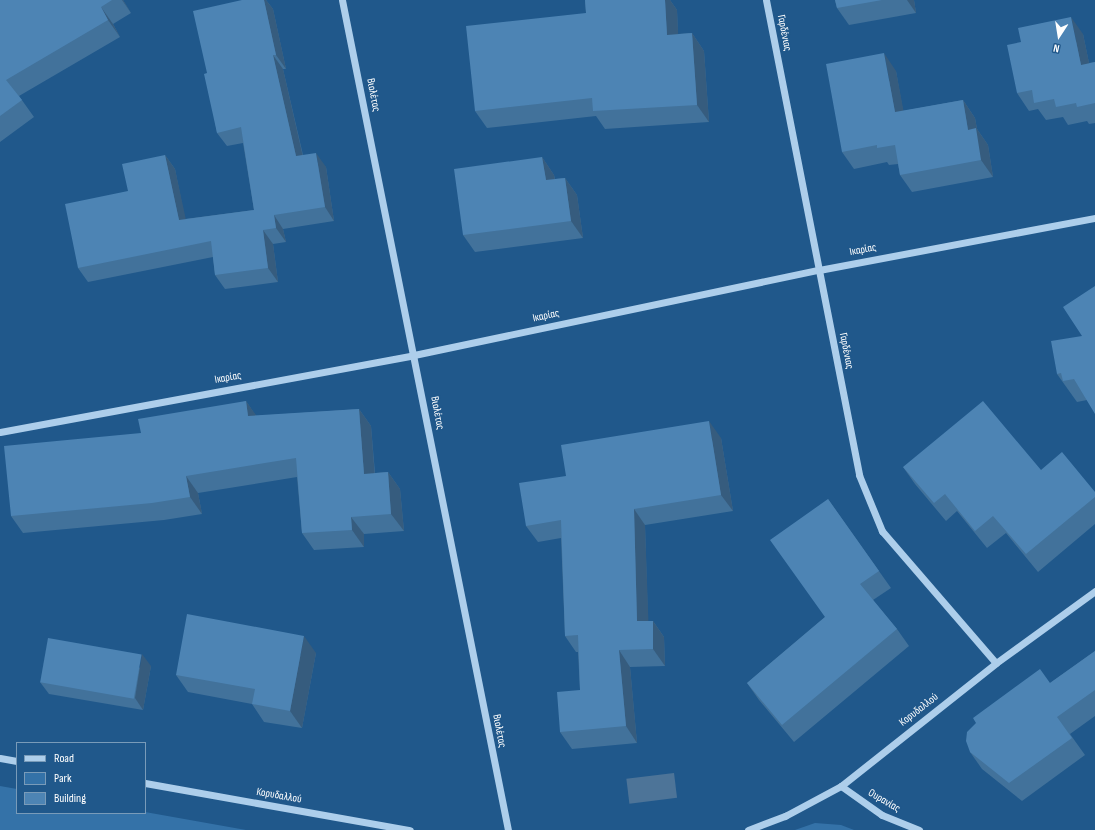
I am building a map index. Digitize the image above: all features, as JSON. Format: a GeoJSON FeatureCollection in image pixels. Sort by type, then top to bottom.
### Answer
{"type":"FeatureCollection","features":[{"type":"Feature","properties":{"kind":"street","name":"Βιολέτας"},"geometry":{"type":"LineString","coordinates":[[342,0],[508,830]]}},
{"type":"Feature","properties":{"kind":"street","name":"Γαρδένιας"},"geometry":{"type":"LineString","coordinates":[[766,0],[859,475],[882,531],[996,663]]}},
{"type":"Feature","properties":{"kind":"street","name":"Ικαρίας"},"geometry":{"type":"LineString","coordinates":[[0,432],[414,355],[819,270],[1095,218]]}},
{"type":"Feature","properties":{"kind":"street","name":"Κορυδαλλού"},"geometry":{"type":"LineString","coordinates":[[748,830],[785,816],[841,786],[996,663],[1095,591]]}},
{"type":"Feature","properties":{"kind":"street"},"geometry":{"type":"LineString","coordinates":[[0,758],[16,761]]}},
{"type":"Feature","properties":{"kind":"street","name":"Κορυδαλλού"},"geometry":{"type":"LineString","coordinates":[[146,783],[410,830]]}},
{"type":"Feature","properties":{"kind":"street","name":"Ουρανίας"},"geometry":{"type":"LineString","coordinates":[[841,786],[882,815],[920,830]]}},
{"type":"Feature","properties":{"kind":"green space"},"geometry":{"type":"Polygon","coordinates":[[[0,786],[16,789],[16,814],[146,814],[146,812],[246,830],[0,830],[0,786]]]}},
{"type":"Feature","properties":{"kind":"green space"},"geometry":{"type":"Polygon","coordinates":[[[815,823],[841,825],[854,830],[795,830],[815,823]]]}},
{"type":"Feature","properties":{"kind":"shaded area"},"geometry":{"type":"Polygon","coordinates":[[[674,773],[677,798],[629,804],[626,779],[674,773]]]}},
{"type":"Feature","properties":{"kind":"building"},"geometry":{"type":"Polygon","coordinates":[[[0,0],[112,0],[101,7],[108,20],[6,80],[22,100],[0,116],[0,0]]]}},
{"type":"Feature","properties":{"kind":"building"},"geometry":{"type":"Polygon","coordinates":[[[242,0],[264,0],[276,55],[273,55],[296,156],[316,153],[325,207],[274,215],[276,228],[263,230],[268,268],[215,275],[211,241],[78,268],[65,204],[128,191],[122,164],[165,155],[179,220],[254,210],[241,127],[217,133],[204,74],[207,73],[193,11],[242,0]]]}},
{"type":"Feature","properties":{"kind":"building"},"geometry":{"type":"Polygon","coordinates":[[[585,0],[665,0],[667,35],[692,33],[697,105],[593,111],[592,98],[475,111],[466,26],[586,13],[585,0]]]}},
{"type":"Feature","properties":{"kind":"building"},"geometry":{"type":"Polygon","coordinates":[[[835,0],[882,0],[837,8],[835,0]]]}},
{"type":"Feature","properties":{"kind":"building"},"geometry":{"type":"Polygon","coordinates":[[[1071,17],[1081,65],[1095,62],[1095,103],[1077,107],[1076,103],[1056,107],[1054,99],[1034,103],[1032,90],[1017,93],[1007,45],[1021,42],[1018,28],[1071,17]]]}},
{"type":"Feature","properties":{"kind":"building"},"geometry":{"type":"Polygon","coordinates":[[[884,53],[895,112],[963,100],[968,130],[976,128],[981,160],[900,175],[895,145],[877,148],[877,145],[842,152],[826,64],[884,53]]]}},
{"type":"Feature","properties":{"kind":"building"},"geometry":{"type":"Polygon","coordinates":[[[542,157],[546,180],[565,178],[571,221],[463,235],[454,169],[542,157]]]}},
{"type":"Feature","properties":{"kind":"building"},"geometry":{"type":"Polygon","coordinates":[[[1095,286],[1095,414],[1074,379],[1063,381],[1061,373],[1057,374],[1051,341],[1082,336],[1063,307],[1095,286]]]}},
{"type":"Feature","properties":{"kind":"building"},"geometry":{"type":"Polygon","coordinates":[[[246,401],[248,416],[359,409],[364,474],[388,472],[391,514],[351,517],[352,530],[302,533],[296,458],[186,476],[190,497],[152,503],[11,516],[4,446],[141,433],[138,419],[246,401]]]}},
{"type":"Feature","properties":{"kind":"building"},"geometry":{"type":"Polygon","coordinates":[[[983,401],[1041,470],[1062,452],[1095,492],[1095,497],[1026,554],[993,516],[975,531],[945,494],[934,503],[903,467],[983,401]]]}},
{"type":"Feature","properties":{"kind":"building"},"geometry":{"type":"Polygon","coordinates":[[[709,421],[721,495],[634,509],[637,621],[653,621],[653,649],[619,650],[626,726],[560,732],[557,692],[580,690],[578,635],[565,636],[561,520],[526,526],[519,483],[566,476],[561,445],[709,421]]]}},
{"type":"Feature","properties":{"kind":"building"},"geometry":{"type":"Polygon","coordinates":[[[828,499],[879,571],[860,584],[897,629],[782,725],[747,683],[825,617],[770,540],[828,499]]]}},
{"type":"Feature","properties":{"kind":"building"},"geometry":{"type":"Polygon","coordinates":[[[187,614],[304,636],[290,711],[252,704],[255,689],[176,675],[187,614]]]}},
{"type":"Feature","properties":{"kind":"building"},"geometry":{"type":"Polygon","coordinates":[[[48,638],[142,654],[134,699],[40,682],[48,638]]]}},
{"type":"Feature","properties":{"kind":"building"},"geometry":{"type":"Polygon","coordinates":[[[1095,651],[1095,690],[1057,717],[1072,738],[1009,783],[970,752],[966,741],[967,732],[976,723],[973,718],[1040,669],[1050,683],[1095,651]]]}}]}
